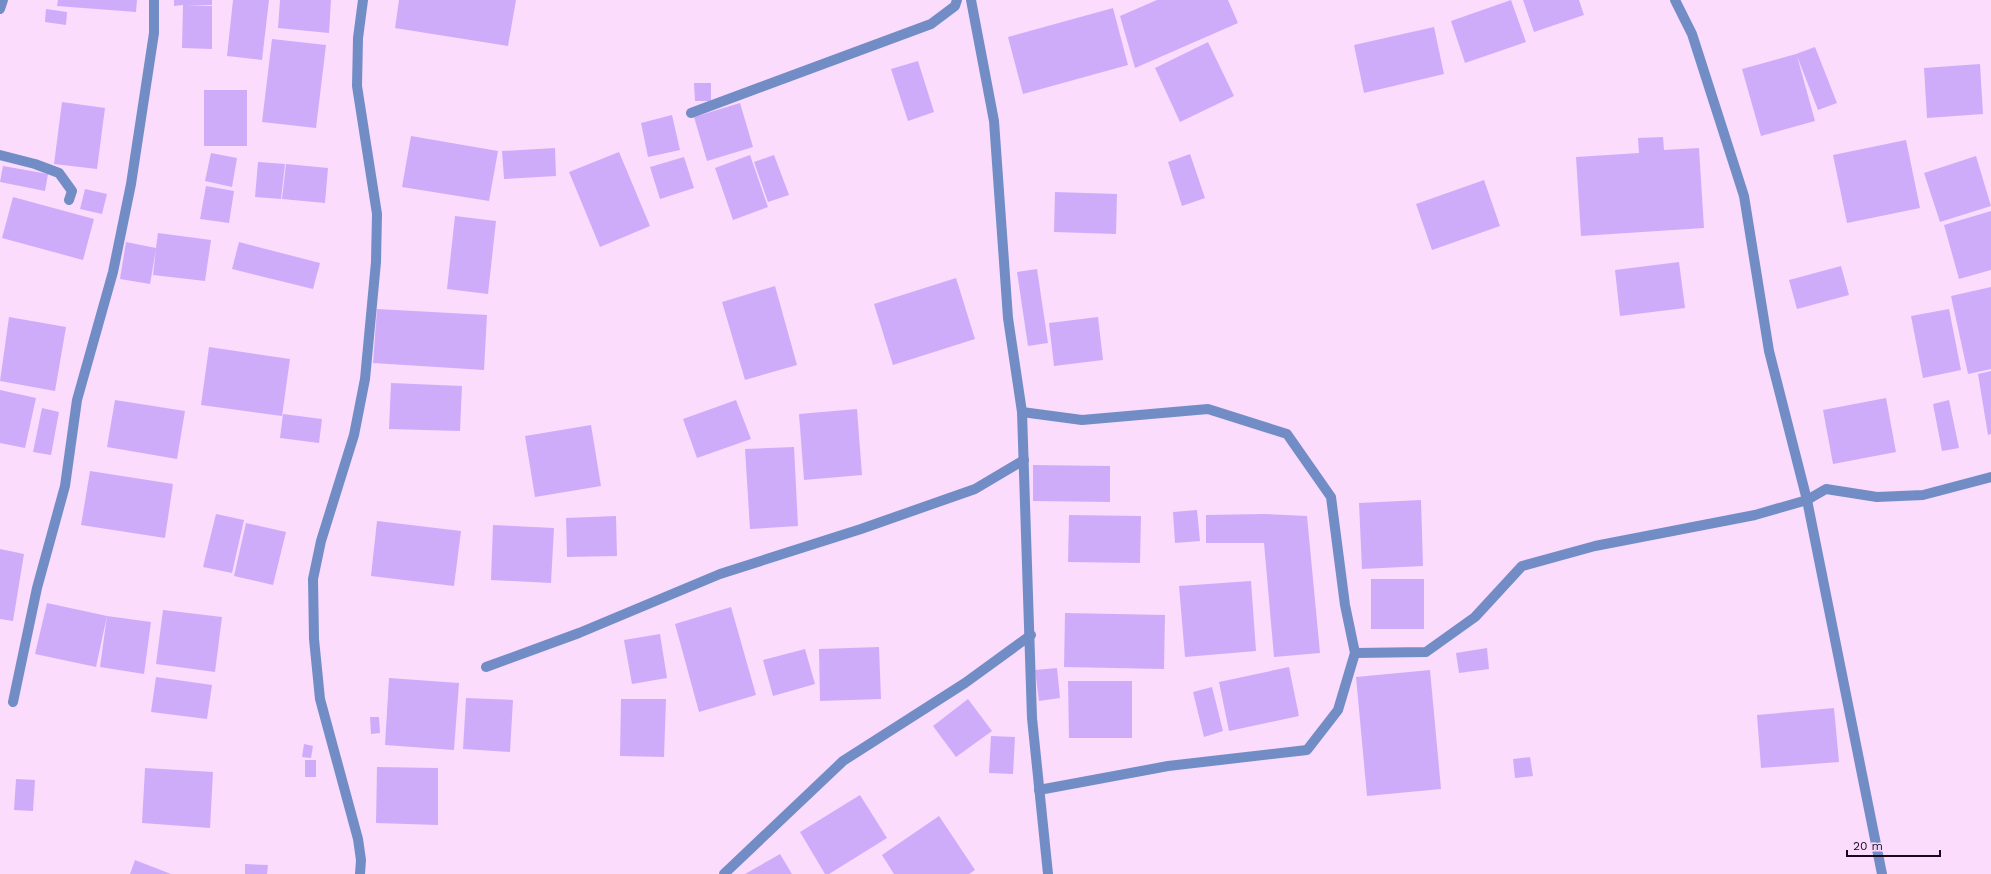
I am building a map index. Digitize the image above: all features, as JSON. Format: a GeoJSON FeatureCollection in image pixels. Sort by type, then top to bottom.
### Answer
{"type":"FeatureCollection","features":[{"type":"Feature","properties":{"kind":"street"},"geometry":{"type":"LineString","coordinates":[[0,9],[3,0]]}},
{"type":"Feature","properties":{"kind":"street"},"geometry":{"type":"LineString","coordinates":[[13,702],[37,588],[66,486],[77,400],[113,272],[131,184],[153,41],[154,0]]}},
{"type":"Feature","properties":{"kind":"street"},"geometry":{"type":"LineString","coordinates":[[360,874],[361,860],[358,839],[320,699],[314,639],[313,578],[321,541],[354,435],[365,380],[376,262],[377,214],[357,86],[358,38],[362,0]]}},
{"type":"Feature","properties":{"kind":"street"},"geometry":{"type":"LineString","coordinates":[[691,113],[931,24],[955,6],[957,0]]}},
{"type":"Feature","properties":{"kind":"street"},"geometry":{"type":"LineString","coordinates":[[971,0],[994,121],[1008,318],[1022,412],[1031,635],[1032,718],[1048,874]]}},
{"type":"Feature","properties":{"kind":"street"},"geometry":{"type":"LineString","coordinates":[[1675,0],[1692,34],[1744,196],[1769,351],[1807,500],[1882,874]]}},
{"type":"Feature","properties":{"kind":"street"},"geometry":{"type":"LineString","coordinates":[[0,155],[59,173],[72,191],[69,200]]}},
{"type":"Feature","properties":{"kind":"street"},"geometry":{"type":"LineString","coordinates":[[1022,412],[1082,420],[1208,409],[1287,434],[1331,498],[1345,605],[1355,653],[1338,710],[1307,750],[1168,766],[1039,790]]}},
{"type":"Feature","properties":{"kind":"street"},"geometry":{"type":"LineString","coordinates":[[486,667],[579,633],[720,574],[861,529],[975,489],[1024,460]]}},
{"type":"Feature","properties":{"kind":"street"},"geometry":{"type":"LineString","coordinates":[[1355,653],[1426,652],[1475,617],[1522,566],[1595,546],[1755,515],[1807,500],[1826,489],[1877,497],[1923,495],[1991,477]]}},
{"type":"Feature","properties":{"kind":"street"},"geometry":{"type":"LineString","coordinates":[[724,874],[843,761],[965,683],[1031,635]]}},
{"type":"Feature","properties":{"kind":"building"},"geometry":{"type":"Polygon","coordinates":[[[58,0],[137,0],[136,12],[57,6],[58,0]]]}},
{"type":"Feature","properties":{"kind":"building"},"geometry":{"type":"Polygon","coordinates":[[[174,0],[212,0],[212,5],[187,5],[212,6],[212,49],[182,48],[183,5],[174,6],[174,0]]]}},
{"type":"Feature","properties":{"kind":"building"},"geometry":{"type":"Polygon","coordinates":[[[233,0],[269,0],[262,60],[227,56],[233,0]]]}},
{"type":"Feature","properties":{"kind":"building"},"geometry":{"type":"Polygon","coordinates":[[[280,0],[331,0],[329,33],[278,28],[280,0]]]}},
{"type":"Feature","properties":{"kind":"building"},"geometry":{"type":"Polygon","coordinates":[[[399,0],[516,0],[508,46],[395,28],[399,0]]]}},
{"type":"Feature","properties":{"kind":"building"},"geometry":{"type":"Polygon","coordinates":[[[1157,0],[1228,0],[1238,23],[1135,68],[1120,16],[1157,0]]]}},
{"type":"Feature","properties":{"kind":"building"},"geometry":{"type":"Polygon","coordinates":[[[1511,0],[1526,42],[1465,63],[1451,21],[1511,0]]]}},
{"type":"Feature","properties":{"kind":"building"},"geometry":{"type":"Polygon","coordinates":[[[1523,0],[1579,0],[1584,15],[1534,32],[1523,0]]]}},
{"type":"Feature","properties":{"kind":"building"},"geometry":{"type":"Polygon","coordinates":[[[1113,8],[1128,65],[1023,94],[1008,37],[1113,8]]]}},
{"type":"Feature","properties":{"kind":"building"},"geometry":{"type":"Polygon","coordinates":[[[46,9],[67,12],[66,25],[45,22],[46,9]]]}},
{"type":"Feature","properties":{"kind":"building"},"geometry":{"type":"Polygon","coordinates":[[[1434,27],[1444,74],[1364,93],[1354,45],[1434,27]]]}},
{"type":"Feature","properties":{"kind":"building"},"geometry":{"type":"Polygon","coordinates":[[[272,39],[326,45],[316,128],[262,122],[272,39]]]}},
{"type":"Feature","properties":{"kind":"building"},"geometry":{"type":"Polygon","coordinates":[[[1208,42],[1234,96],[1180,122],[1155,68],[1208,42]]]}},
{"type":"Feature","properties":{"kind":"building"},"geometry":{"type":"Polygon","coordinates":[[[1815,47],[1837,103],[1818,110],[1797,56],[1815,121],[1761,136],[1742,69],[1796,54],[1815,47]]]}},
{"type":"Feature","properties":{"kind":"building"},"geometry":{"type":"Polygon","coordinates":[[[918,61],[934,112],[908,121],[891,69],[918,61]]]}},
{"type":"Feature","properties":{"kind":"building"},"geometry":{"type":"Polygon","coordinates":[[[1980,64],[1983,114],[1927,118],[1924,68],[1980,64]]]}},
{"type":"Feature","properties":{"kind":"building"},"geometry":{"type":"Polygon","coordinates":[[[694,83],[711,83],[711,101],[695,101],[694,83]]]}},
{"type":"Feature","properties":{"kind":"building"},"geometry":{"type":"Polygon","coordinates":[[[204,90],[247,90],[247,146],[204,146],[204,90]]]}},
{"type":"Feature","properties":{"kind":"building"},"geometry":{"type":"Polygon","coordinates":[[[62,102],[105,108],[97,169],[54,164],[62,102]]]}},
{"type":"Feature","properties":{"kind":"building"},"geometry":{"type":"Polygon","coordinates":[[[740,103],[753,147],[707,161],[694,117],[740,103]]]}},
{"type":"Feature","properties":{"kind":"building"},"geometry":{"type":"Polygon","coordinates":[[[672,115],[680,150],[648,157],[641,123],[672,115]]]}},
{"type":"Feature","properties":{"kind":"building"},"geometry":{"type":"Polygon","coordinates":[[[411,136],[498,151],[489,201],[402,187],[411,136]]]}},
{"type":"Feature","properties":{"kind":"building"},"geometry":{"type":"Polygon","coordinates":[[[1663,137],[1664,150],[1699,148],[1704,228],[1581,236],[1576,157],[1639,153],[1638,138],[1663,137]]]}},
{"type":"Feature","properties":{"kind":"building"},"geometry":{"type":"Polygon","coordinates":[[[1906,140],[1920,208],[1847,223],[1833,155],[1906,140]]]}},
{"type":"Feature","properties":{"kind":"building"},"geometry":{"type":"Polygon","coordinates":[[[555,148],[556,176],[504,179],[502,151],[555,148]]]}},
{"type":"Feature","properties":{"kind":"building"},"geometry":{"type":"Polygon","coordinates":[[[619,152],[650,226],[600,247],[569,172],[619,152]]]}},
{"type":"Feature","properties":{"kind":"building"},"geometry":{"type":"Polygon","coordinates":[[[211,153],[237,158],[232,187],[205,181],[211,153]]]}},
{"type":"Feature","properties":{"kind":"building"},"geometry":{"type":"Polygon","coordinates":[[[1190,154],[1205,198],[1182,206],[1168,162],[1190,154]]]}},
{"type":"Feature","properties":{"kind":"building"},"geometry":{"type":"Polygon","coordinates":[[[750,155],[768,207],[733,220],[715,168],[750,155]]]}},
{"type":"Feature","properties":{"kind":"building"},"geometry":{"type":"Polygon","coordinates":[[[774,155],[789,195],[768,202],[754,162],[774,155]]]}},
{"type":"Feature","properties":{"kind":"building"},"geometry":{"type":"Polygon","coordinates":[[[1976,156],[1991,206],[1940,222],[1924,173],[1976,156]]]}},
{"type":"Feature","properties":{"kind":"building"},"geometry":{"type":"Polygon","coordinates":[[[684,157],[694,188],[660,199],[650,167],[684,157]]]}},
{"type":"Feature","properties":{"kind":"building"},"geometry":{"type":"Polygon","coordinates":[[[258,162],[285,164],[281,199],[255,197],[258,162]]]}},
{"type":"Feature","properties":{"kind":"building"},"geometry":{"type":"Polygon","coordinates":[[[286,164],[328,168],[325,203],[282,199],[286,164]]]}},
{"type":"Feature","properties":{"kind":"building"},"geometry":{"type":"Polygon","coordinates":[[[3,166],[48,174],[45,191],[0,182],[3,166]]]}},
{"type":"Feature","properties":{"kind":"building"},"geometry":{"type":"Polygon","coordinates":[[[1484,180],[1500,226],[1432,250],[1416,204],[1484,180]]]}},
{"type":"Feature","properties":{"kind":"building"},"geometry":{"type":"Polygon","coordinates":[[[206,186],[234,191],[229,223],[200,219],[206,186]]]}},
{"type":"Feature","properties":{"kind":"building"},"geometry":{"type":"Polygon","coordinates":[[[85,189],[107,194],[102,214],[80,209],[85,189]]]}},
{"type":"Feature","properties":{"kind":"building"},"geometry":{"type":"Polygon","coordinates":[[[1055,192],[1117,194],[1116,234],[1054,232],[1055,192]]]}},
{"type":"Feature","properties":{"kind":"building"},"geometry":{"type":"Polygon","coordinates":[[[13,197],[94,219],[83,260],[2,238],[13,197]]]}},
{"type":"Feature","properties":{"kind":"building"},"geometry":{"type":"Polygon","coordinates":[[[1991,211],[1991,270],[1959,279],[1944,225],[1991,211]]]}},
{"type":"Feature","properties":{"kind":"building"},"geometry":{"type":"Polygon","coordinates":[[[455,216],[496,221],[488,294],[447,289],[455,216]]]}},
{"type":"Feature","properties":{"kind":"building"},"geometry":{"type":"Polygon","coordinates":[[[158,233],[211,240],[205,281],[153,275],[156,249],[150,284],[120,279],[126,242],[156,248],[158,233]]]}},
{"type":"Feature","properties":{"kind":"building"},"geometry":{"type":"Polygon","coordinates":[[[239,242],[320,263],[313,289],[232,269],[239,242]]]}},
{"type":"Feature","properties":{"kind":"building"},"geometry":{"type":"Polygon","coordinates":[[[1679,262],[1685,308],[1620,316],[1615,270],[1679,262]]]}},
{"type":"Feature","properties":{"kind":"building"},"geometry":{"type":"Polygon","coordinates":[[[1841,266],[1849,295],[1797,309],[1789,280],[1841,266]]]}},
{"type":"Feature","properties":{"kind":"building"},"geometry":{"type":"Polygon","coordinates":[[[1037,269],[1048,343],[1028,346],[1017,272],[1037,269]]]}},
{"type":"Feature","properties":{"kind":"building"},"geometry":{"type":"Polygon","coordinates":[[[956,278],[975,339],[893,365],[874,304],[956,278]]]}},
{"type":"Feature","properties":{"kind":"building"},"geometry":{"type":"Polygon","coordinates":[[[775,286],[797,365],[745,380],[722,302],[775,286]]]}},
{"type":"Feature","properties":{"kind":"building"},"geometry":{"type":"Polygon","coordinates":[[[1991,287],[1991,369],[1968,374],[1951,296],[1991,287]]]}},
{"type":"Feature","properties":{"kind":"building"},"geometry":{"type":"Polygon","coordinates":[[[377,309],[487,315],[484,370],[373,363],[377,309]]]}},
{"type":"Feature","properties":{"kind":"building"},"geometry":{"type":"Polygon","coordinates":[[[1949,309],[1961,370],[1923,378],[1911,316],[1949,309]]]}},
{"type":"Feature","properties":{"kind":"building"},"geometry":{"type":"Polygon","coordinates":[[[9,317],[66,327],[55,391],[0,381],[9,317]]]}},
{"type":"Feature","properties":{"kind":"building"},"geometry":{"type":"Polygon","coordinates":[[[1098,317],[1103,360],[1054,366],[1049,323],[1098,317]]]}},
{"type":"Feature","properties":{"kind":"building"},"geometry":{"type":"Polygon","coordinates":[[[209,347],[290,359],[282,416],[201,405],[209,347]]]}},
{"type":"Feature","properties":{"kind":"building"},"geometry":{"type":"Polygon","coordinates":[[[1991,371],[1991,434],[1988,435],[1978,374],[1991,371]]]}},
{"type":"Feature","properties":{"kind":"building"},"geometry":{"type":"Polygon","coordinates":[[[391,383],[462,386],[460,431],[389,429],[391,383]]]}},
{"type":"Feature","properties":{"kind":"building"},"geometry":{"type":"Polygon","coordinates":[[[0,390],[36,398],[25,448],[0,443],[0,390]]]}},
{"type":"Feature","properties":{"kind":"building"},"geometry":{"type":"Polygon","coordinates":[[[1886,398],[1896,452],[1833,464],[1823,410],[1886,398]]]}},
{"type":"Feature","properties":{"kind":"building"},"geometry":{"type":"Polygon","coordinates":[[[115,400],[185,411],[177,459],[107,447],[115,400]]]}},
{"type":"Feature","properties":{"kind":"building"},"geometry":{"type":"Polygon","coordinates":[[[736,400],[751,439],[697,458],[683,419],[736,400]]]}},
{"type":"Feature","properties":{"kind":"building"},"geometry":{"type":"Polygon","coordinates":[[[1949,400],[1959,448],[1942,451],[1933,404],[1949,400]]]}},
{"type":"Feature","properties":{"kind":"building"},"geometry":{"type":"Polygon","coordinates":[[[42,408],[59,412],[51,455],[33,452],[42,408]]]}},
{"type":"Feature","properties":{"kind":"building"},"geometry":{"type":"Polygon","coordinates":[[[857,409],[862,475],[804,480],[799,414],[857,409]]]}},
{"type":"Feature","properties":{"kind":"building"},"geometry":{"type":"Polygon","coordinates":[[[283,414],[322,419],[319,443],[280,438],[283,414]]]}},
{"type":"Feature","properties":{"kind":"building"},"geometry":{"type":"Polygon","coordinates":[[[591,425],[601,486],[535,497],[525,436],[591,425]]]}},
{"type":"Feature","properties":{"kind":"building"},"geometry":{"type":"Polygon","coordinates":[[[794,447],[798,526],[750,529],[745,449],[794,447]]]}},
{"type":"Feature","properties":{"kind":"building"},"geometry":{"type":"Polygon","coordinates":[[[1033,465],[1110,466],[1110,502],[1033,501],[1033,465]]]}},
{"type":"Feature","properties":{"kind":"building"},"geometry":{"type":"Polygon","coordinates":[[[90,471],[173,484],[165,538],[81,525],[90,471]]]}},
{"type":"Feature","properties":{"kind":"building"},"geometry":{"type":"Polygon","coordinates":[[[1421,500],[1423,566],[1362,569],[1359,503],[1421,500]]]}},
{"type":"Feature","properties":{"kind":"building"},"geometry":{"type":"Polygon","coordinates":[[[1197,510],[1200,541],[1175,543],[1173,512],[1197,510]]]}},
{"type":"Feature","properties":{"kind":"building"},"geometry":{"type":"Polygon","coordinates":[[[216,514],[244,520],[232,573],[203,567],[216,514]]]}},
{"type":"Feature","properties":{"kind":"building"},"geometry":{"type":"Polygon","coordinates":[[[1264,514],[1307,516],[1320,653],[1274,657],[1264,543],[1206,543],[1206,515],[1264,514]]]}},
{"type":"Feature","properties":{"kind":"building"},"geometry":{"type":"Polygon","coordinates":[[[1069,515],[1141,516],[1140,563],[1068,562],[1069,515]]]}},
{"type":"Feature","properties":{"kind":"building"},"geometry":{"type":"Polygon","coordinates":[[[616,516],[617,556],[567,557],[566,518],[616,516]]]}},
{"type":"Feature","properties":{"kind":"building"},"geometry":{"type":"Polygon","coordinates":[[[377,521],[461,531],[454,586],[371,576],[377,521]]]}},
{"type":"Feature","properties":{"kind":"building"},"geometry":{"type":"Polygon","coordinates":[[[246,523],[286,532],[273,585],[234,576],[246,523]]]}},
{"type":"Feature","properties":{"kind":"building"},"geometry":{"type":"Polygon","coordinates":[[[493,525],[554,528],[551,583],[491,580],[493,525]]]}},
{"type":"Feature","properties":{"kind":"building"},"geometry":{"type":"Polygon","coordinates":[[[0,549],[24,554],[13,621],[0,619],[0,549]]]}},
{"type":"Feature","properties":{"kind":"building"},"geometry":{"type":"Polygon","coordinates":[[[1371,579],[1424,579],[1424,629],[1371,629],[1371,579]]]}},
{"type":"Feature","properties":{"kind":"building"},"geometry":{"type":"Polygon","coordinates":[[[1251,581],[1256,651],[1185,657],[1179,586],[1251,581]]]}},
{"type":"Feature","properties":{"kind":"building"},"geometry":{"type":"Polygon","coordinates":[[[47,603],[107,616],[96,667],[35,654],[47,603]]]}},
{"type":"Feature","properties":{"kind":"building"},"geometry":{"type":"Polygon","coordinates":[[[731,607],[756,695],[699,712],[675,624],[731,607]]]}},
{"type":"Feature","properties":{"kind":"building"},"geometry":{"type":"Polygon","coordinates":[[[163,610],[222,617],[215,672],[156,664],[163,610]]]}},
{"type":"Feature","properties":{"kind":"building"},"geometry":{"type":"Polygon","coordinates":[[[1065,613],[1165,615],[1164,669],[1064,667],[1065,613]]]}},
{"type":"Feature","properties":{"kind":"building"},"geometry":{"type":"Polygon","coordinates":[[[107,616],[151,622],[144,674],[100,667],[107,616]]]}},
{"type":"Feature","properties":{"kind":"building"},"geometry":{"type":"Polygon","coordinates":[[[660,634],[667,678],[632,684],[624,640],[660,634]]]}},
{"type":"Feature","properties":{"kind":"building"},"geometry":{"type":"Polygon","coordinates":[[[879,647],[881,699],[820,701],[819,649],[879,647]]]}},
{"type":"Feature","properties":{"kind":"building"},"geometry":{"type":"Polygon","coordinates":[[[1487,648],[1489,669],[1459,673],[1456,653],[1487,648]]]}},
{"type":"Feature","properties":{"kind":"building"},"geometry":{"type":"Polygon","coordinates":[[[805,649],[815,684],[773,696],[763,660],[805,649]]]}},
{"type":"Feature","properties":{"kind":"building"},"geometry":{"type":"Polygon","coordinates":[[[1289,667],[1299,716],[1229,731],[1219,682],[1289,667]]]}},
{"type":"Feature","properties":{"kind":"building"},"geometry":{"type":"Polygon","coordinates":[[[1057,668],[1060,698],[1039,701],[1035,670],[1057,668]]]}},
{"type":"Feature","properties":{"kind":"building"},"geometry":{"type":"Polygon","coordinates":[[[1430,670],[1441,789],[1367,796],[1356,677],[1430,670]]]}},
{"type":"Feature","properties":{"kind":"building"},"geometry":{"type":"Polygon","coordinates":[[[156,677],[212,685],[207,719],[151,712],[156,677]]]}},
{"type":"Feature","properties":{"kind":"building"},"geometry":{"type":"Polygon","coordinates":[[[389,678],[459,683],[454,750],[385,745],[389,678]]]}},
{"type":"Feature","properties":{"kind":"building"},"geometry":{"type":"Polygon","coordinates":[[[1068,681],[1132,681],[1132,738],[1069,738],[1068,681]]]}},
{"type":"Feature","properties":{"kind":"building"},"geometry":{"type":"Polygon","coordinates":[[[1212,687],[1223,731],[1204,737],[1193,692],[1212,687]]]}},
{"type":"Feature","properties":{"kind":"building"},"geometry":{"type":"Polygon","coordinates":[[[466,698],[513,700],[510,752],[463,749],[466,698]]]}},
{"type":"Feature","properties":{"kind":"building"},"geometry":{"type":"Polygon","coordinates":[[[621,699],[666,699],[664,757],[620,756],[621,699]]]}},
{"type":"Feature","properties":{"kind":"building"},"geometry":{"type":"Polygon","coordinates":[[[968,699],[992,731],[956,757],[933,726],[968,699]]]}},
{"type":"Feature","properties":{"kind":"building"},"geometry":{"type":"Polygon","coordinates":[[[1834,708],[1839,762],[1761,768],[1757,715],[1834,708]]]}},
{"type":"Feature","properties":{"kind":"building"},"geometry":{"type":"Polygon","coordinates":[[[370,717],[379,717],[380,733],[371,734],[370,717]]]}},
{"type":"Feature","properties":{"kind":"building"},"geometry":{"type":"Polygon","coordinates":[[[991,736],[1015,737],[1013,774],[989,773],[991,736]]]}},
{"type":"Feature","properties":{"kind":"building"},"geometry":{"type":"Polygon","coordinates":[[[304,744],[313,746],[311,758],[302,757],[304,744]]]}},
{"type":"Feature","properties":{"kind":"building"},"geometry":{"type":"Polygon","coordinates":[[[1530,757],[1533,776],[1515,778],[1513,759],[1530,757]]]}},
{"type":"Feature","properties":{"kind":"building"},"geometry":{"type":"Polygon","coordinates":[[[305,760],[316,760],[316,777],[305,777],[305,760]]]}},
{"type":"Feature","properties":{"kind":"building"},"geometry":{"type":"Polygon","coordinates":[[[377,767],[438,768],[438,825],[376,823],[377,767]]]}},
{"type":"Feature","properties":{"kind":"building"},"geometry":{"type":"Polygon","coordinates":[[[145,768],[213,772],[210,828],[142,823],[145,768]]]}},
{"type":"Feature","properties":{"kind":"building"},"geometry":{"type":"Polygon","coordinates":[[[16,779],[35,780],[33,811],[14,810],[16,779]]]}},
{"type":"Feature","properties":{"kind":"building"},"geometry":{"type":"Polygon","coordinates":[[[860,795],[887,838],[829,874],[825,874],[800,832],[860,795]]]}},
{"type":"Feature","properties":{"kind":"building"},"geometry":{"type":"Polygon","coordinates":[[[939,816],[975,870],[969,874],[894,874],[882,855],[939,816]]]}},
{"type":"Feature","properties":{"kind":"building"},"geometry":{"type":"Polygon","coordinates":[[[780,854],[792,874],[745,874],[780,854]]]}},
{"type":"Feature","properties":{"kind":"building"},"geometry":{"type":"Polygon","coordinates":[[[135,860],[171,874],[130,874],[135,860]]]}},
{"type":"Feature","properties":{"kind":"building"},"geometry":{"type":"Polygon","coordinates":[[[245,864],[268,865],[267,874],[245,874],[245,864]]]}}]}
